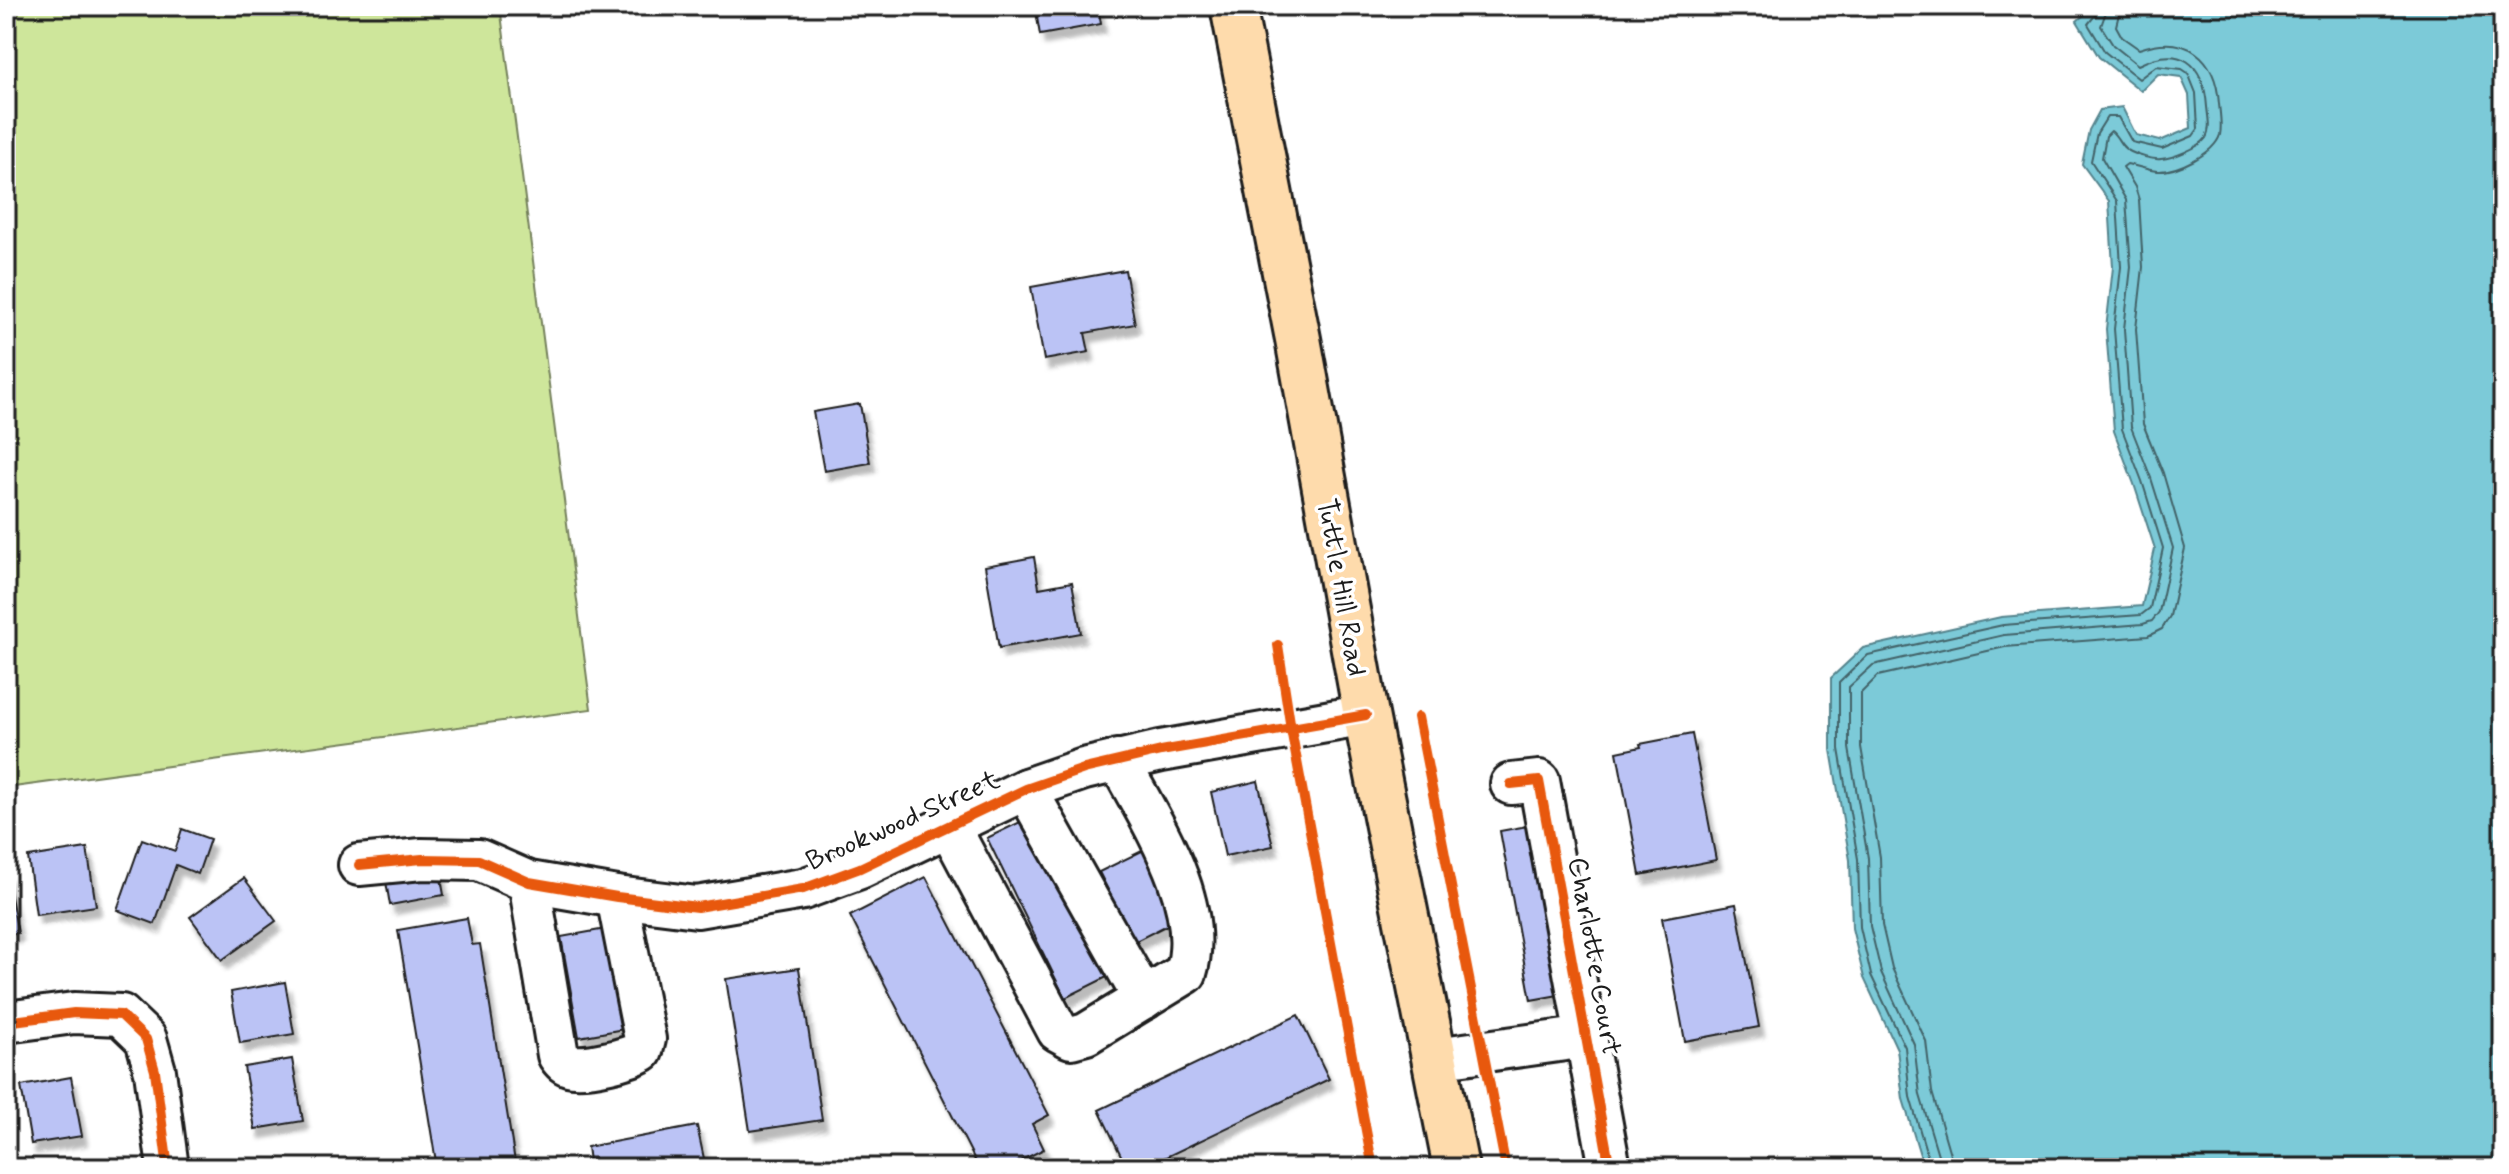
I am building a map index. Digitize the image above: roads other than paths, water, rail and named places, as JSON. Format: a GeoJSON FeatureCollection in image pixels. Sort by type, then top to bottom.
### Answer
{"type":"FeatureCollection","features":[{"type":"Feature","properties":{"kind":"main road","name":"Tuttle Hill Road"},"geometry":{"type":"LineString","coordinates":[[1233,6],[1298,339],[1366,715],[1456,1168]]}},
{"type":"Feature","properties":{"kind":"street","name":"Brookwood Street"},"geometry":{"type":"LineString","coordinates":[[359,865],[422,859],[479,860],[529,882],[697,907],[803,889],[860,868],[1026,789],[1084,769],[1118,760],[1366,715]]}},
{"type":"Feature","properties":{"kind":"street"},"geometry":{"type":"LineString","coordinates":[[949,826],[1058,1031],[1071,1038],[1086,1034],[1186,973],[1191,956],[1191,924],[1168,855],[1118,760]]}},
{"type":"Feature","properties":{"kind":"street","name":"Charlotte Court"},"geometry":{"type":"LineString","coordinates":[[1511,784],[1539,781],[1610,1168]]}},
{"type":"Feature","properties":{"kind":"street"},"geometry":{"type":"LineString","coordinates":[[1026,789],[1144,999]]}},
{"type":"Feature","properties":{"kind":"street"},"geometry":{"type":"LineString","coordinates":[[529,882],[558,1055],[564,1063],[575,1067],[632,1057],[642,1051],[645,1039],[617,897]]}},
{"type":"Feature","properties":{"kind":"street"},"geometry":{"type":"LineString","coordinates":[[6,1022],[74,1013],[121,1015],[146,1039],[155,1071],[168,1168]]}},
{"type":"Feature","properties":{"kind":"street","name":"Charlotte Court"},"geometry":{"type":"LineString","coordinates":[[1435,1058],[1587,1037]]}},
{"type":"Feature","properties":{"kind":"water"},"geometry":{"type":"Polygon","coordinates":[[[2094,6],[2503,6],[2503,1168],[1924,1168],[1903,1099],[1897,1049],[1864,978],[1852,928],[1850,860],[1831,750],[1831,678],[1863,648],[2001,617],[2142,606],[2155,549],[2114,431],[2106,329],[2113,267],[2109,201],[2082,164],[2089,130],[2100,110],[2122,107],[2136,135],[2160,141],[2191,128],[2189,95],[2181,77],[2158,74],[2141,91],[2099,57],[2077,21],[2094,6]]]}}]}
